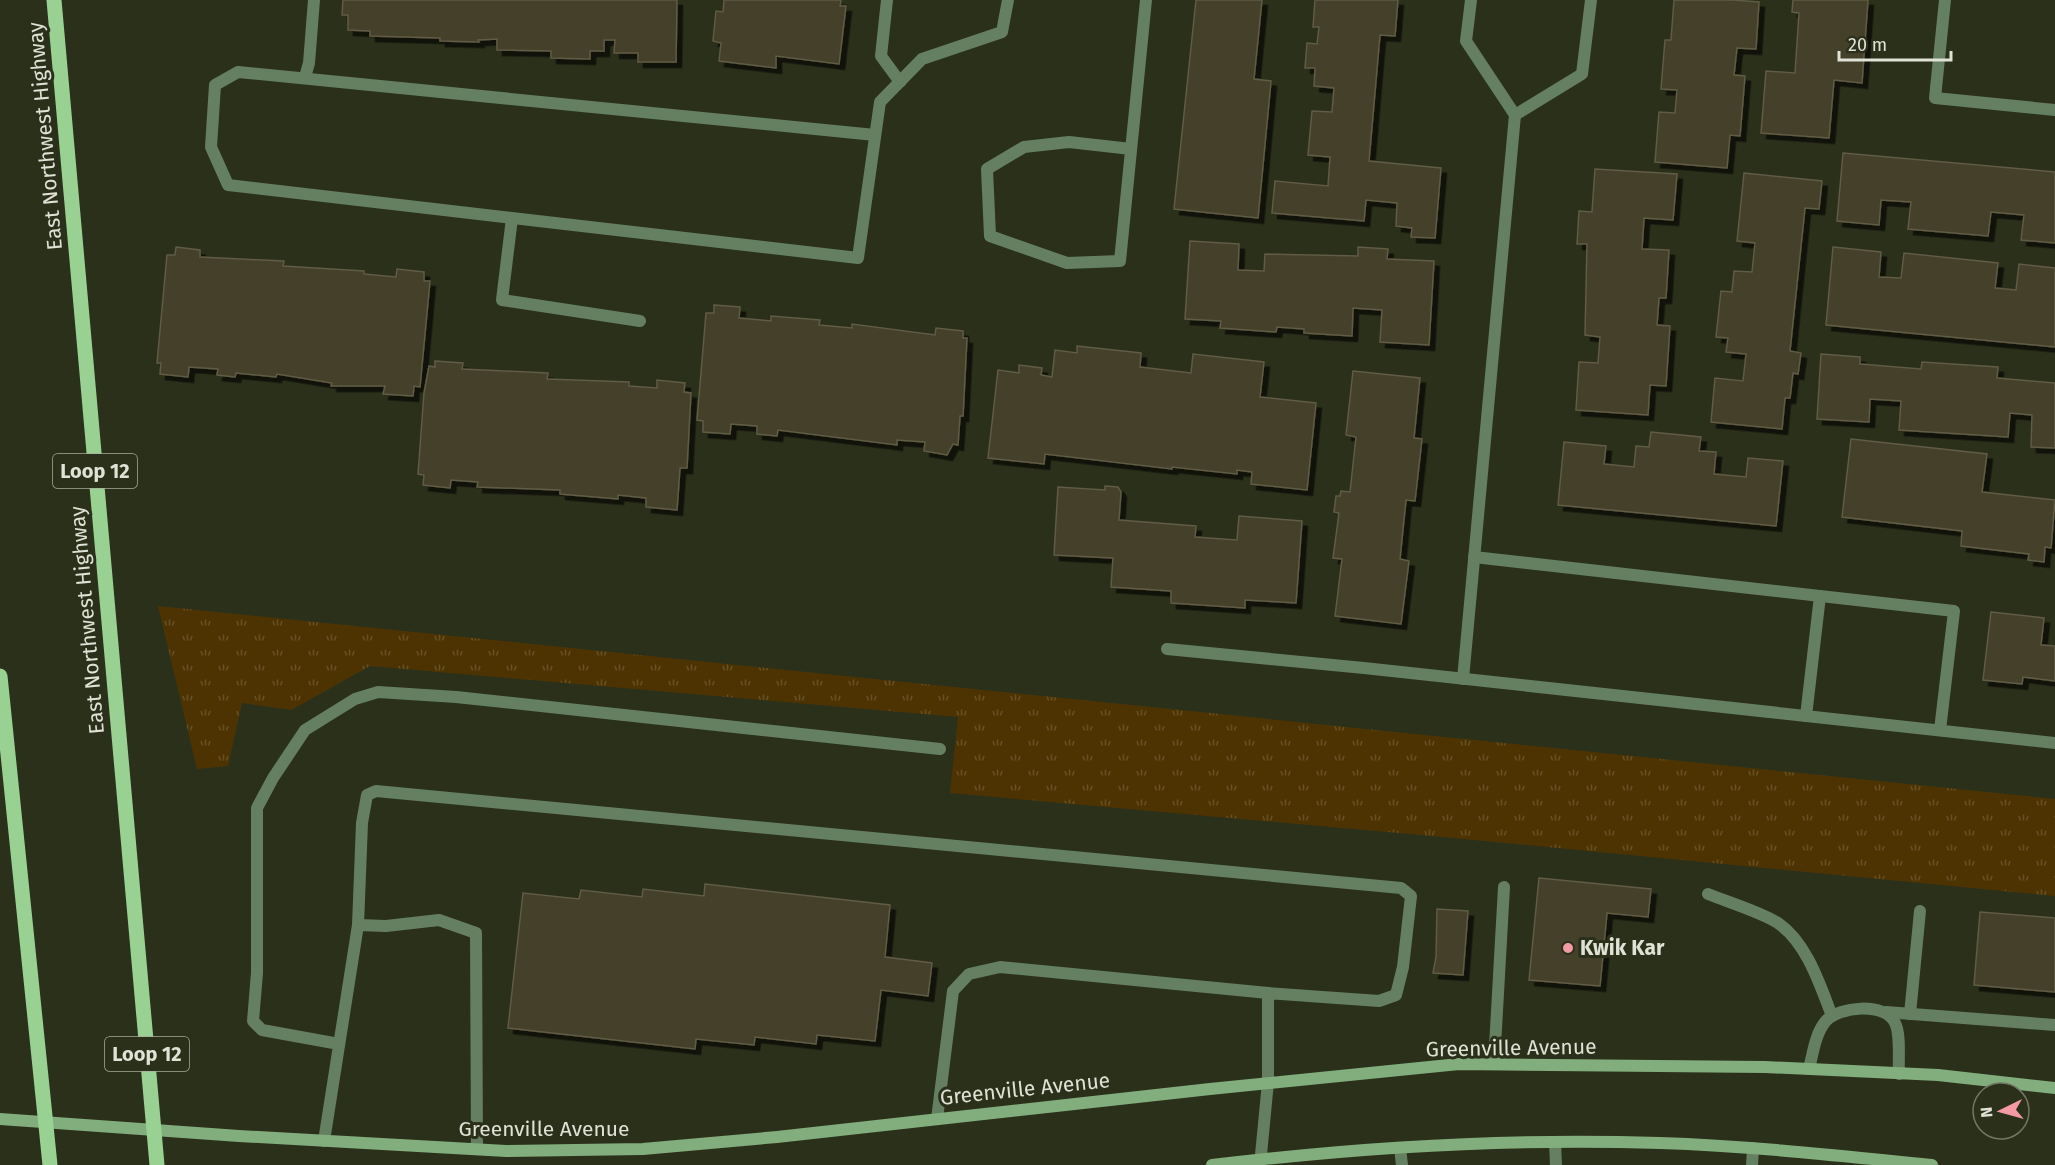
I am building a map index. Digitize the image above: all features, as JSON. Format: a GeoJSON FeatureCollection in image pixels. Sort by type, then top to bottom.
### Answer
{"type":"FeatureCollection","features":[{"type":"Feature","properties":{"kind":"main road","name":"East Northwest Highway"},"geometry":{"type":"LineString","coordinates":[[54,0],[157,1165]]}},
{"type":"Feature","properties":{"kind":"main road"},"geometry":{"type":"LineString","coordinates":[[0,676],[50,1165]]}},
{"type":"Feature","properties":{"kind":"main road","name":"Greenville Avenue"},"geometry":{"type":"LineString","coordinates":[[0,1119],[239,1136],[506,1151],[643,1149],[1459,1064],[1809,1069],[1938,1075],[2055,1088]]}},
{"type":"Feature","properties":{"kind":"main road"},"geometry":{"type":"LineString","coordinates":[[1212,1165],[1400,1148],[1555,1142],[1662,1143],[1753,1148],[1932,1165]]}},
{"type":"Feature","properties":{"kind":"street"},"geometry":{"type":"LineString","coordinates":[[305,77],[309,63],[314,0]]}},
{"type":"Feature","properties":{"kind":"street"},"geometry":{"type":"LineString","coordinates":[[887,0],[881,56],[900,82]]}},
{"type":"Feature","properties":{"kind":"street"},"geometry":{"type":"LineString","coordinates":[[875,135],[238,72],[215,85],[211,147],[228,185],[858,258],[880,102],[922,59],[1002,32],[1008,0]]}},
{"type":"Feature","properties":{"kind":"street"},"geometry":{"type":"LineString","coordinates":[[1131,149],[1069,142],[1024,147],[987,169],[990,236],[1067,263],[1120,261],[1146,0]]}},
{"type":"Feature","properties":{"kind":"street"},"geometry":{"type":"LineString","coordinates":[[1463,679],[1515,115],[1466,41],[1471,0]]}},
{"type":"Feature","properties":{"kind":"street"},"geometry":{"type":"LineString","coordinates":[[1515,115],[1582,74],[1591,0]]}},
{"type":"Feature","properties":{"kind":"street"},"geometry":{"type":"LineString","coordinates":[[1945,0],[1935,98],[2055,110]]}},
{"type":"Feature","properties":{"kind":"street"},"geometry":{"type":"LineString","coordinates":[[512,218],[502,300],[640,321]]}},
{"type":"Feature","properties":{"kind":"street"},"geometry":{"type":"LineString","coordinates":[[1474,557],[1954,611],[1940,730]]}},
{"type":"Feature","properties":{"kind":"street"},"geometry":{"type":"LineString","coordinates":[[1806,716],[1820,596]]}},
{"type":"Feature","properties":{"kind":"street"},"geometry":{"type":"LineString","coordinates":[[1167,649],[2055,743]]}},
{"type":"Feature","properties":{"kind":"street"},"geometry":{"type":"LineString","coordinates":[[339,1044],[262,1030],[253,1021],[257,973],[257,808],[273,778],[305,730],[356,699],[378,692],[456,697],[940,749]]}},
{"type":"Feature","properties":{"kind":"street"},"geometry":{"type":"LineString","coordinates":[[324,1141],[358,925],[362,823],[367,795],[376,791],[1401,888],[1411,896],[1396,995],[1379,1001],[1268,993],[1000,967],[969,974],[953,991],[937,1119]]}},
{"type":"Feature","properties":{"kind":"street"},"geometry":{"type":"LineString","coordinates":[[1494,1064],[1504,887]]}},
{"type":"Feature","properties":{"kind":"street"},"geometry":{"type":"LineString","coordinates":[[1708,894],[1777,923],[1788,932],[1814,966],[1832,1016]]}},
{"type":"Feature","properties":{"kind":"street"},"geometry":{"type":"LineString","coordinates":[[1910,1014],[1920,911]]}},
{"type":"Feature","properties":{"kind":"street"},"geometry":{"type":"LineString","coordinates":[[358,925],[386,926],[439,920],[476,933],[477,1149]]}},
{"type":"Feature","properties":{"kind":"street"},"geometry":{"type":"LineString","coordinates":[[1260,1162],[1268,1083],[1268,993]]}},
{"type":"Feature","properties":{"kind":"street"},"geometry":{"type":"LineString","coordinates":[[1809,1069],[1818,1033],[1832,1016],[1845,1010],[1873,1009],[1886,1012],[2055,1025]]}},
{"type":"Feature","properties":{"kind":"street"},"geometry":{"type":"LineString","coordinates":[[1886,1012],[1895,1022],[1898,1033],[1899,1074]]}},
{"type":"Feature","properties":{"kind":"street"},"geometry":{"type":"LineString","coordinates":[[1555,1142],[1556,1165]]}},
{"type":"Feature","properties":{"kind":"street"},"geometry":{"type":"LineString","coordinates":[[1400,1148],[1402,1165]]}},
{"type":"Feature","properties":{"kind":"street"},"geometry":{"type":"LineString","coordinates":[[1752,1165],[1753,1148]]}},
{"type":"Feature","properties":{"kind":"green space"},"geometry":{"type":"Polygon","coordinates":[[[158,606],[2055,799],[2055,896],[1443,837],[950,793],[958,717],[370,666],[291,710],[242,703],[228,766],[197,769],[158,606]]]}},
{"type":"Feature","properties":{"kind":"building"},"geometry":{"type":"Polygon","coordinates":[[[343,0],[677,0],[676,62],[638,62],[638,53],[614,53],[615,40],[604,40],[604,51],[590,51],[590,59],[551,58],[551,51],[497,50],[497,39],[478,40],[479,42],[440,41],[440,38],[370,36],[370,31],[348,30],[348,15],[342,15],[343,0]]]}},
{"type":"Feature","properties":{"kind":"building"},"geometry":{"type":"Polygon","coordinates":[[[724,0],[841,0],[840,6],[846,6],[839,64],[776,56],[776,68],[719,61],[721,43],[713,41],[716,11],[723,12],[724,0]]]}},
{"type":"Feature","properties":{"kind":"building"},"geometry":{"type":"Polygon","coordinates":[[[1196,0],[1262,0],[1254,79],[1271,81],[1258,218],[1174,209],[1196,0]]]}},
{"type":"Feature","properties":{"kind":"building"},"geometry":{"type":"Polygon","coordinates":[[[1315,0],[1398,0],[1395,36],[1380,35],[1369,161],[1441,168],[1435,238],[1411,237],[1412,228],[1396,226],[1397,203],[1366,200],[1364,221],[1272,213],[1275,181],[1328,186],[1330,157],[1308,155],[1312,111],[1332,112],[1334,88],[1314,86],[1315,68],[1305,68],[1307,43],[1317,44],[1319,27],[1313,27],[1315,0]]]}},
{"type":"Feature","properties":{"kind":"building"},"geometry":{"type":"Polygon","coordinates":[[[1674,0],[1759,2],[1756,49],[1737,48],[1734,75],[1745,76],[1740,136],[1730,135],[1727,168],[1655,162],[1659,112],[1675,113],[1677,90],[1661,89],[1665,40],[1671,40],[1674,0]]]}},
{"type":"Feature","properties":{"kind":"building"},"geometry":{"type":"Polygon","coordinates":[[[1793,0],[1868,0],[1862,83],[1834,80],[1829,138],[1761,133],[1766,71],[1795,73],[1799,13],[1792,12],[1793,0]]]}},
{"type":"Feature","properties":{"kind":"building"},"geometry":{"type":"Polygon","coordinates":[[[1843,153],[2055,172],[2055,243],[2021,240],[2024,215],[1991,212],[1988,236],[1908,229],[1911,202],[1881,200],[1879,225],[1837,221],[1843,153]]]}},
{"type":"Feature","properties":{"kind":"building"},"geometry":{"type":"Polygon","coordinates":[[[1595,169],[1677,174],[1673,220],[1644,218],[1642,249],[1669,250],[1666,298],[1659,298],[1657,325],[1670,326],[1666,386],[1650,385],[1648,415],[1576,410],[1579,362],[1598,363],[1600,337],[1585,335],[1587,244],[1577,244],[1579,211],[1592,212],[1595,169]]]}},
{"type":"Feature","properties":{"kind":"building"},"geometry":{"type":"Polygon","coordinates":[[[1744,173],[1822,181],[1819,209],[1805,208],[1790,351],[1801,353],[1798,374],[1793,373],[1790,398],[1785,398],[1782,429],[1711,422],[1715,378],[1743,381],[1746,354],[1726,352],[1728,338],[1716,337],[1721,291],[1732,292],[1734,271],[1752,272],[1755,243],[1737,241],[1744,173]]]}},
{"type":"Feature","properties":{"kind":"building"},"geometry":{"type":"Polygon","coordinates":[[[1190,241],[1239,244],[1238,270],[1264,271],[1265,254],[1358,256],[1358,247],[1388,249],[1387,259],[1434,261],[1429,345],[1380,342],[1382,310],[1353,308],[1352,336],[1304,333],[1304,329],[1277,327],[1276,332],[1220,328],[1221,321],[1185,319],[1190,241]]]}},
{"type":"Feature","properties":{"kind":"building"},"geometry":{"type":"Polygon","coordinates":[[[176,247],[200,250],[200,257],[284,261],[283,266],[364,271],[364,274],[396,277],[397,269],[424,272],[424,281],[430,281],[420,387],[414,386],[413,396],[383,394],[385,386],[331,386],[332,383],[277,374],[276,377],[236,373],[235,377],[217,375],[218,369],[189,367],[188,377],[160,374],[161,363],[157,363],[167,255],[175,255],[176,247]]]}},
{"type":"Feature","properties":{"kind":"building"},"geometry":{"type":"Polygon","coordinates":[[[1833,247],[1881,252],[1879,277],[1901,278],[1904,253],[1998,263],[1995,288],[2016,290],[2019,264],[2055,268],[2055,347],[1826,325],[1833,247]]]}},
{"type":"Feature","properties":{"kind":"building"},"geometry":{"type":"Polygon","coordinates":[[[714,305],[740,307],[739,318],[771,321],[771,316],[820,320],[819,325],[852,328],[852,324],[935,335],[936,328],[963,331],[963,338],[967,338],[963,416],[960,416],[958,445],[953,444],[947,455],[924,451],[925,442],[897,440],[897,445],[778,430],[777,436],[757,434],[757,426],[731,424],[730,434],[703,432],[703,421],[697,420],[706,313],[714,313],[714,305]]]}},
{"type":"Feature","properties":{"kind":"building"},"geometry":{"type":"Polygon","coordinates":[[[1077,346],[1141,353],[1140,367],[1191,373],[1193,354],[1264,362],[1260,397],[1316,403],[1307,490],[1251,484],[1252,472],[1237,470],[1237,474],[1172,467],[1172,469],[1045,454],[1044,464],[988,458],[998,370],[1019,373],[1019,365],[1042,368],[1041,375],[1052,377],[1055,350],[1077,353],[1077,346]]]}},
{"type":"Feature","properties":{"kind":"building"},"geometry":{"type":"Polygon","coordinates":[[[1821,354],[1860,357],[1860,364],[1921,369],[1922,362],[1998,367],[1997,378],[2055,383],[2055,448],[2031,447],[2032,415],[2010,413],[2008,437],[1899,430],[1901,401],[1870,399],[1869,422],[1817,419],[1821,354]]]}},
{"type":"Feature","properties":{"kind":"building"},"geometry":{"type":"Polygon","coordinates":[[[435,361],[463,363],[462,369],[548,373],[547,379],[629,382],[629,386],[657,388],[657,380],[685,383],[684,392],[691,393],[687,468],[680,468],[677,510],[646,507],[646,498],[618,495],[618,499],[560,494],[560,490],[477,487],[478,482],[451,480],[450,488],[423,485],[424,475],[418,474],[424,393],[429,366],[435,367],[435,361]]]}},
{"type":"Feature","properties":{"kind":"building"},"geometry":{"type":"Polygon","coordinates":[[[1353,371],[1420,378],[1414,438],[1422,439],[1415,501],[1406,500],[1400,559],[1409,561],[1401,624],[1335,616],[1342,559],[1333,558],[1339,513],[1334,512],[1336,496],[1340,496],[1341,491],[1350,492],[1356,437],[1346,435],[1353,371]]]}},
{"type":"Feature","properties":{"kind":"building"},"geometry":{"type":"Polygon","coordinates":[[[1651,432],[1701,437],[1699,451],[1716,452],[1714,474],[1746,477],[1748,458],[1783,461],[1776,526],[1558,505],[1564,442],[1606,446],[1604,464],[1634,467],[1636,446],[1649,447],[1651,432]]]}},
{"type":"Feature","properties":{"kind":"building"},"geometry":{"type":"Polygon","coordinates":[[[1851,439],[1987,454],[1982,492],[2055,500],[2051,548],[2045,547],[2044,562],[2028,560],[2029,554],[1961,546],[1962,531],[1842,517],[1851,439]]]}},
{"type":"Feature","properties":{"kind":"building"},"geometry":{"type":"Polygon","coordinates":[[[1105,486],[1118,487],[1121,492],[1119,520],[1196,526],[1195,537],[1237,540],[1239,516],[1302,521],[1296,603],[1245,600],[1245,608],[1171,603],[1171,591],[1111,587],[1113,558],[1054,555],[1058,487],[1105,490],[1105,486]]]}},
{"type":"Feature","properties":{"kind":"building"},"geometry":{"type":"Polygon","coordinates":[[[1991,612],[2044,618],[2041,645],[2055,646],[2055,681],[2023,677],[2022,684],[1983,680],[1991,612]]]}},
{"type":"Feature","properties":{"kind":"building","name":"Kwik Kar"},"geometry":{"type":"Polygon","coordinates":[[[1539,878],[1651,889],[1648,917],[1607,913],[1600,986],[1529,980],[1539,878]]]}},
{"type":"Feature","properties":{"kind":"building"},"geometry":{"type":"Polygon","coordinates":[[[705,884],[890,905],[885,957],[932,963],[928,996],[881,990],[875,1041],[817,1035],[816,1044],[755,1037],[754,1045],[696,1039],[695,1049],[508,1028],[523,893],[579,899],[581,890],[642,897],[643,889],[704,896],[705,884]]]}},
{"type":"Feature","properties":{"kind":"building"},"geometry":{"type":"Polygon","coordinates":[[[1437,909],[1468,911],[1463,975],[1433,973],[1436,957],[1437,909]]]}},
{"type":"Feature","properties":{"kind":"building"},"geometry":{"type":"Polygon","coordinates":[[[1980,912],[2055,918],[2055,992],[1974,985],[1980,912]]]}},
{"type":"Feature","properties":{"kind":"place","name":"Kwik Kar"},"geometry":{"type":"Point","coordinates":[1568,948]}}]}
